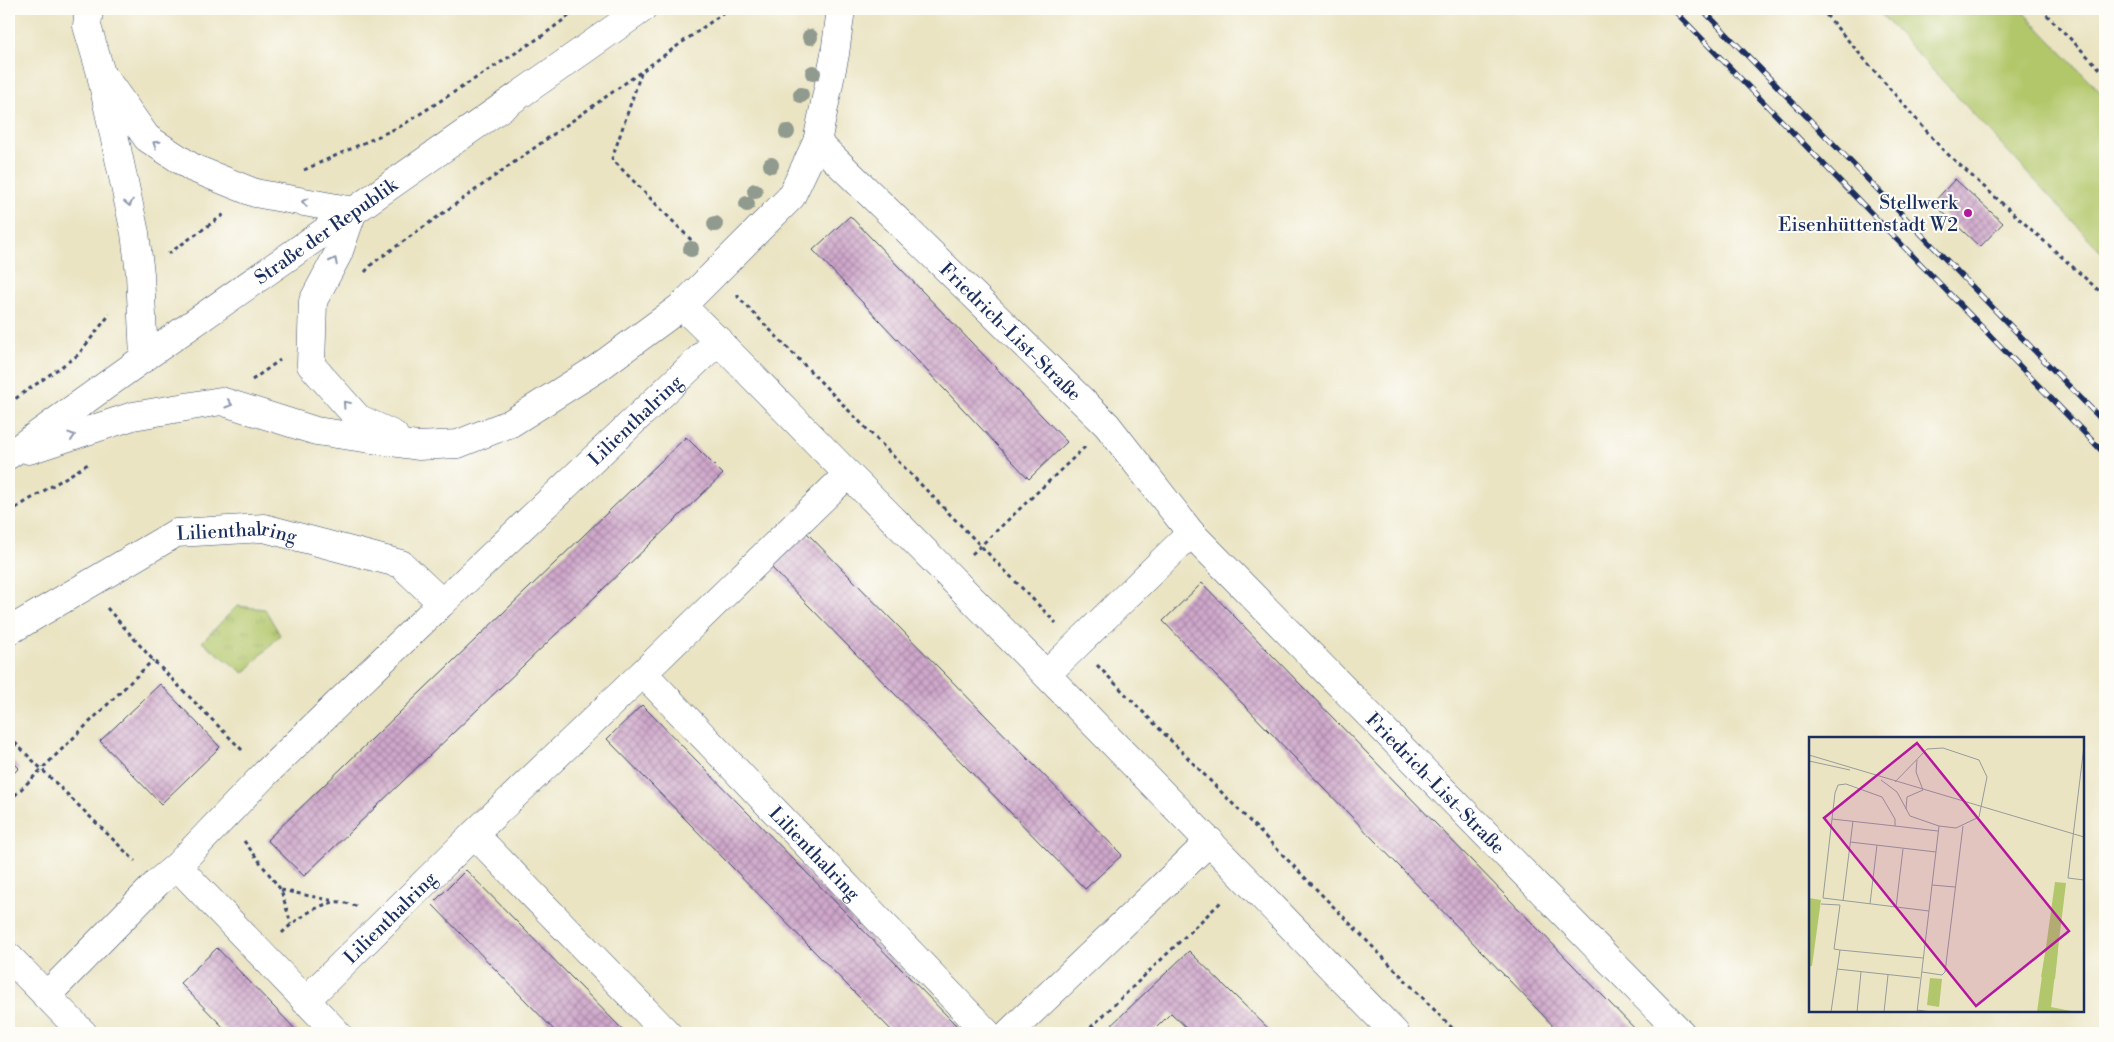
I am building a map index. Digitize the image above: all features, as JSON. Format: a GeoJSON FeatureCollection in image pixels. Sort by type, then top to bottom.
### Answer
{"type":"FeatureCollection","features":[{"type":"Feature","properties":{"kind":"street"},"geometry":{"type":"LineString","coordinates":[[89,9],[87,26],[100,70],[135,233],[140,274],[144,358]]}},
{"type":"Feature","properties":{"kind":"street","name":"Straße der Republik"},"geometry":{"type":"LineString","coordinates":[[9,456],[144,358],[642,9]]}},
{"type":"Feature","properties":{"kind":"street"},"geometry":{"type":"LineString","coordinates":[[9,456],[133,416],[221,401],[316,431],[418,446],[458,444],[511,422],[598,368],[682,306],[791,197],[818,142],[835,54],[840,9]]}},
{"type":"Feature","properties":{"kind":"street"},"geometry":{"type":"LineString","coordinates":[[100,70],[147,138],[193,168],[255,193],[353,211],[338,254],[313,301],[311,365],[358,418],[418,446]]}},
{"type":"Feature","properties":{"kind":"street","name":"Friedrich-List-Straße"},"geometry":{"type":"LineString","coordinates":[[818,142],[1107,426],[1191,533],[1681,1033]]}},
{"type":"Feature","properties":{"kind":"street"},"geometry":{"type":"LineString","coordinates":[[682,306],[718,340],[848,474],[950,575],[1395,1033]]}},
{"type":"Feature","properties":{"kind":"street","name":"Lilienthalring"},"geometry":{"type":"LineString","coordinates":[[46,996],[266,773],[718,340]]}},
{"type":"Feature","properties":{"kind":"street","name":"Lilienthalring"},"geometry":{"type":"LineString","coordinates":[[305,1001],[474,834],[848,474]]}},
{"type":"Feature","properties":{"kind":"street","name":"Lilienthalring"},"geometry":{"type":"LineString","coordinates":[[9,631],[176,534],[264,528],[401,564],[442,603]]}},
{"type":"Feature","properties":{"kind":"street"},"geometry":{"type":"LineString","coordinates":[[1047,674],[1191,533]]}},
{"type":"Feature","properties":{"kind":"street","name":"Lilienthalring"},"geometry":{"type":"LineString","coordinates":[[643,673],[987,1033]]}},
{"type":"Feature","properties":{"kind":"street"},"geometry":{"type":"LineString","coordinates":[[474,834],[667,1033]]}},
{"type":"Feature","properties":{"kind":"street"},"geometry":{"type":"LineString","coordinates":[[1009,1033],[1210,841]]}},
{"type":"Feature","properties":{"kind":"street"},"geometry":{"type":"LineString","coordinates":[[167,874],[260,954],[337,1033]]}},
{"type":"Feature","properties":{"kind":"street"},"geometry":{"type":"LineString","coordinates":[[9,957],[83,1033]]}},
{"type":"Feature","properties":{"kind":"path"},"geometry":{"type":"LineString","coordinates":[[361,277],[373,263],[729,9]]}},
{"type":"Feature","properties":{"kind":"path"},"geometry":{"type":"LineString","coordinates":[[1821,9],[1942,149],[2105,296]]}},
{"type":"Feature","properties":{"kind":"path"},"geometry":{"type":"LineString","coordinates":[[2041,9],[2105,74]]}},
{"type":"Feature","properties":{"kind":"path"},"geometry":{"type":"LineString","coordinates":[[641,72],[612,159],[718,268]]}},
{"type":"Feature","properties":{"kind":"path"},"geometry":{"type":"LineString","coordinates":[[739,291],[738,297],[1457,1033]]}},
{"type":"Feature","properties":{"kind":"path"},"geometry":{"type":"LineString","coordinates":[[221,401],[312,338]]}},
{"type":"Feature","properties":{"kind":"path"},"geometry":{"type":"LineString","coordinates":[[950,575],[1107,426]]}},
{"type":"Feature","properties":{"kind":"path"},"geometry":{"type":"LineString","coordinates":[[9,512],[92,462]]}},
{"type":"Feature","properties":{"kind":"path"},"geometry":{"type":"LineString","coordinates":[[87,584],[153,660],[266,773]]}},
{"type":"Feature","properties":{"kind":"path"},"geometry":{"type":"LineString","coordinates":[[9,801],[153,660]]}},
{"type":"Feature","properties":{"kind":"path"},"geometry":{"type":"LineString","coordinates":[[9,737],[41,770],[167,874]]}},
{"type":"Feature","properties":{"kind":"path"},"geometry":{"type":"LineString","coordinates":[[228,813],[247,847],[280,890],[291,924]]}},
{"type":"Feature","properties":{"kind":"path"},"geometry":{"type":"LineString","coordinates":[[1086,1033],[1245,878]]}},
{"type":"Feature","properties":{"kind":"path"},"geometry":{"type":"LineString","coordinates":[[280,890],[392,914]]}},
{"type":"Feature","properties":{"kind":"path"},"geometry":{"type":"LineString","coordinates":[[260,954],[291,924],[315,910],[336,902]]}},
{"type":"Feature","properties":{"kind":"green space"},"geometry":{"type":"Polygon","coordinates":[[[1876,9],[2020,9],[2105,97],[2105,256],[1876,9]]]}},
{"type":"Feature","properties":{"kind":"green space"},"geometry":{"type":"Polygon","coordinates":[[[237,606],[265,609],[280,635],[244,673],[202,642],[237,606]]]}},
{"type":"Feature","properties":{"kind":"building","name":"Stellwerk Eisenhüttenstadt W2"},"geometry":{"type":"Polygon","coordinates":[[[1955,179],[2003,223],[1980,247],[1933,203],[1955,179]]]}},
{"type":"Feature","properties":{"kind":"building"},"geometry":{"type":"Polygon","coordinates":[[[850,216],[1067,442],[1029,479],[813,250],[850,216]]]}},
{"type":"Feature","properties":{"kind":"building"},"geometry":{"type":"Polygon","coordinates":[[[686,437],[723,474],[304,876],[267,840],[686,437]]]}},
{"type":"Feature","properties":{"kind":"building"},"geometry":{"type":"Polygon","coordinates":[[[805,531],[1122,855],[1085,889],[770,566],[805,531]]]}},
{"type":"Feature","properties":{"kind":"building"},"geometry":{"type":"Polygon","coordinates":[[[1202,583],[1639,1033],[1560,1033],[1163,621],[1202,583]]]}},
{"type":"Feature","properties":{"kind":"building"},"geometry":{"type":"Polygon","coordinates":[[[160,684],[220,747],[161,804],[100,741],[160,684]]]}},
{"type":"Feature","properties":{"kind":"building"},"geometry":{"type":"Polygon","coordinates":[[[642,705],[959,1028],[954,1033],[894,1033],[607,739],[642,705]]]}},
{"type":"Feature","properties":{"kind":"building"},"geometry":{"type":"Polygon","coordinates":[[[9,758],[19,768],[9,778],[9,758]]]}},
{"type":"Feature","properties":{"kind":"building"},"geometry":{"type":"Polygon","coordinates":[[[466,870],[626,1033],[557,1033],[432,904],[466,870]]]}},
{"type":"Feature","properties":{"kind":"building"},"geometry":{"type":"Polygon","coordinates":[[[217,948],[299,1033],[229,1033],[180,983],[217,948]]]}},
{"type":"Feature","properties":{"kind":"building"},"geometry":{"type":"Polygon","coordinates":[[[1189,951],[1273,1033],[1192,1033],[1171,1013],[1151,1033],[1103,1033],[1189,951]]]}},
{"type":"Feature","properties":{"kind":"railway"},"geometry":{"type":"LineString","coordinates":[[1673,9],[2105,454]]}},
{"type":"Feature","properties":{"kind":"railway"},"geometry":{"type":"LineString","coordinates":[[1702,9],[2105,423]]}},
{"type":"Feature","properties":{"kind":"place","name":"Stellwerk Eisenhüttenstadt W2"},"geometry":{"type":"Point","coordinates":[1968,213]}}]}
